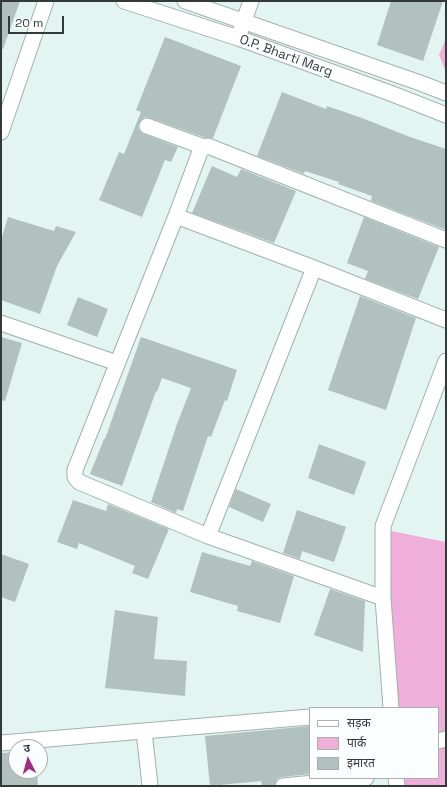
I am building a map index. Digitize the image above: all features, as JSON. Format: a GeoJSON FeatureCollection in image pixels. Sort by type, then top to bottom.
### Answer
{"type":"FeatureCollection","features":[{"type":"Feature","properties":{"kind":"street"},"geometry":{"type":"LineString","coordinates":[[1,132],[46,1]]}},
{"type":"Feature","properties":{"kind":"street","name":"O.P. Bharti Marg"},"geometry":{"type":"LineString","coordinates":[[124,1],[238,38],[446,115]]}},
{"type":"Feature","properties":{"kind":"street","name":"O.P. Bharti Marg"},"geometry":{"type":"LineString","coordinates":[[185,1],[446,93]]}},
{"type":"Feature","properties":{"kind":"street"},"geometry":{"type":"LineString","coordinates":[[238,38],[251,1]]}},
{"type":"Feature","properties":{"kind":"street"},"geometry":{"type":"LineString","coordinates":[[147,126],[204,147],[208,146],[214,148],[446,240]]}},
{"type":"Feature","properties":{"kind":"street"},"geometry":{"type":"LineString","coordinates":[[204,147],[201,149],[176,216],[75,470],[75,477],[83,485],[208,536],[383,598]]}},
{"type":"Feature","properties":{"kind":"street"},"geometry":{"type":"LineString","coordinates":[[176,216],[446,320]]}},
{"type":"Feature","properties":{"kind":"street"},"geometry":{"type":"LineString","coordinates":[[208,536],[314,268]]}},
{"type":"Feature","properties":{"kind":"street"},"geometry":{"type":"LineString","coordinates":[[1,323],[117,363]]}},
{"type":"Feature","properties":{"kind":"street"},"geometry":{"type":"LineString","coordinates":[[391,707],[383,598],[383,526],[446,360]]}},
{"type":"Feature","properties":{"kind":"street"},"geometry":{"type":"LineString","coordinates":[[1,743],[309,717]]}},
{"type":"Feature","properties":{"kind":"street"},"geometry":{"type":"LineString","coordinates":[[144,731],[150,786]]}},
{"type":"Feature","properties":{"kind":"street"},"geometry":{"type":"LineString","coordinates":[[283,786],[356,779]]}},
{"type":"Feature","properties":{"kind":"green space"},"geometry":{"type":"Polygon","coordinates":[[[446,38],[446,72],[439,55],[446,38]]]}},
{"type":"Feature","properties":{"kind":"green space"},"geometry":{"type":"Polygon","coordinates":[[[391,531],[446,542],[446,786],[404,786],[403,779],[439,779],[439,707],[396,707],[386,598],[391,531]]]}},
{"type":"Feature","properties":{"kind":"building"},"geometry":{"type":"Polygon","coordinates":[[[1,1],[20,1],[3,49],[1,49],[1,1]]]}},
{"type":"Feature","properties":{"kind":"building"},"geometry":{"type":"Polygon","coordinates":[[[391,1],[443,1],[423,61],[377,45],[391,1]]]}},
{"type":"Feature","properties":{"kind":"building"},"geometry":{"type":"Polygon","coordinates":[[[165,37],[241,66],[213,138],[206,138],[150,118],[145,117],[139,123],[138,128],[144,134],[178,147],[171,162],[165,160],[142,217],[99,200],[119,152],[124,154],[141,112],[136,110],[165,37]]]}},
{"type":"Feature","properties":{"kind":"building"},"geometry":{"type":"Polygon","coordinates":[[[282,92],[326,109],[327,106],[362,118],[410,137],[446,149],[446,230],[371,201],[372,196],[338,184],[339,182],[305,171],[304,174],[257,156],[282,92]]]}},
{"type":"Feature","properties":{"kind":"building"},"geometry":{"type":"Polygon","coordinates":[[[212,166],[237,177],[241,169],[296,191],[274,243],[192,213],[212,166]]]}},
{"type":"Feature","properties":{"kind":"building"},"geometry":{"type":"Polygon","coordinates":[[[8,217],[54,231],[56,226],[76,232],[57,266],[40,314],[1,300],[1,240],[8,217]]]}},
{"type":"Feature","properties":{"kind":"building"},"geometry":{"type":"Polygon","coordinates":[[[364,217],[439,247],[418,299],[365,279],[368,271],[347,263],[364,217]]]}},
{"type":"Feature","properties":{"kind":"building"},"geometry":{"type":"Polygon","coordinates":[[[360,296],[416,318],[386,410],[328,390],[360,296]]]}},
{"type":"Feature","properties":{"kind":"building"},"geometry":{"type":"Polygon","coordinates":[[[78,297],[108,309],[97,337],[67,325],[78,297]]]}},
{"type":"Feature","properties":{"kind":"building"},"geometry":{"type":"Polygon","coordinates":[[[1,337],[22,343],[5,401],[1,400],[1,337]]]}},
{"type":"Feature","properties":{"kind":"building"},"geometry":{"type":"Polygon","coordinates":[[[141,337],[237,370],[227,401],[225,400],[211,437],[208,436],[183,511],[177,509],[176,513],[151,502],[177,424],[191,388],[162,378],[122,486],[90,474],[105,439],[141,337]]]}},
{"type":"Feature","properties":{"kind":"building"},"geometry":{"type":"Polygon","coordinates":[[[319,444],[366,462],[354,495],[308,478],[319,444]]]}},
{"type":"Feature","properties":{"kind":"building"},"geometry":{"type":"Polygon","coordinates":[[[236,489],[271,504],[263,522],[229,507],[236,489]]]}},
{"type":"Feature","properties":{"kind":"building"},"geometry":{"type":"Polygon","coordinates":[[[73,500],[106,511],[108,504],[169,529],[148,579],[132,573],[135,566],[79,543],[77,549],[57,542],[73,500]]]}},
{"type":"Feature","properties":{"kind":"building"},"geometry":{"type":"Polygon","coordinates":[[[297,510],[346,527],[334,562],[302,551],[300,559],[283,553],[297,510]]]}},
{"type":"Feature","properties":{"kind":"building"},"geometry":{"type":"Polygon","coordinates":[[[202,552],[250,566],[252,561],[294,576],[280,623],[237,611],[238,606],[190,592],[202,552]]]}},
{"type":"Feature","properties":{"kind":"building"},"geometry":{"type":"Polygon","coordinates":[[[1,554],[29,564],[15,602],[1,597],[1,554]]]}},
{"type":"Feature","properties":{"kind":"building"},"geometry":{"type":"Polygon","coordinates":[[[330,589],[365,601],[363,652],[314,635],[330,589]]]}},
{"type":"Feature","properties":{"kind":"building"},"geometry":{"type":"Polygon","coordinates":[[[115,610],[158,617],[154,659],[187,661],[185,696],[105,688],[115,610]]]}},
{"type":"Feature","properties":{"kind":"building"},"geometry":{"type":"Polygon","coordinates":[[[309,726],[309,774],[282,777],[277,779],[274,786],[262,786],[261,781],[210,786],[205,736],[309,726]]]}},
{"type":"Feature","properties":{"kind":"building"},"geometry":{"type":"Polygon","coordinates":[[[1,753],[8,753],[8,779],[38,779],[38,786],[1,786],[1,753]]]}}]}
